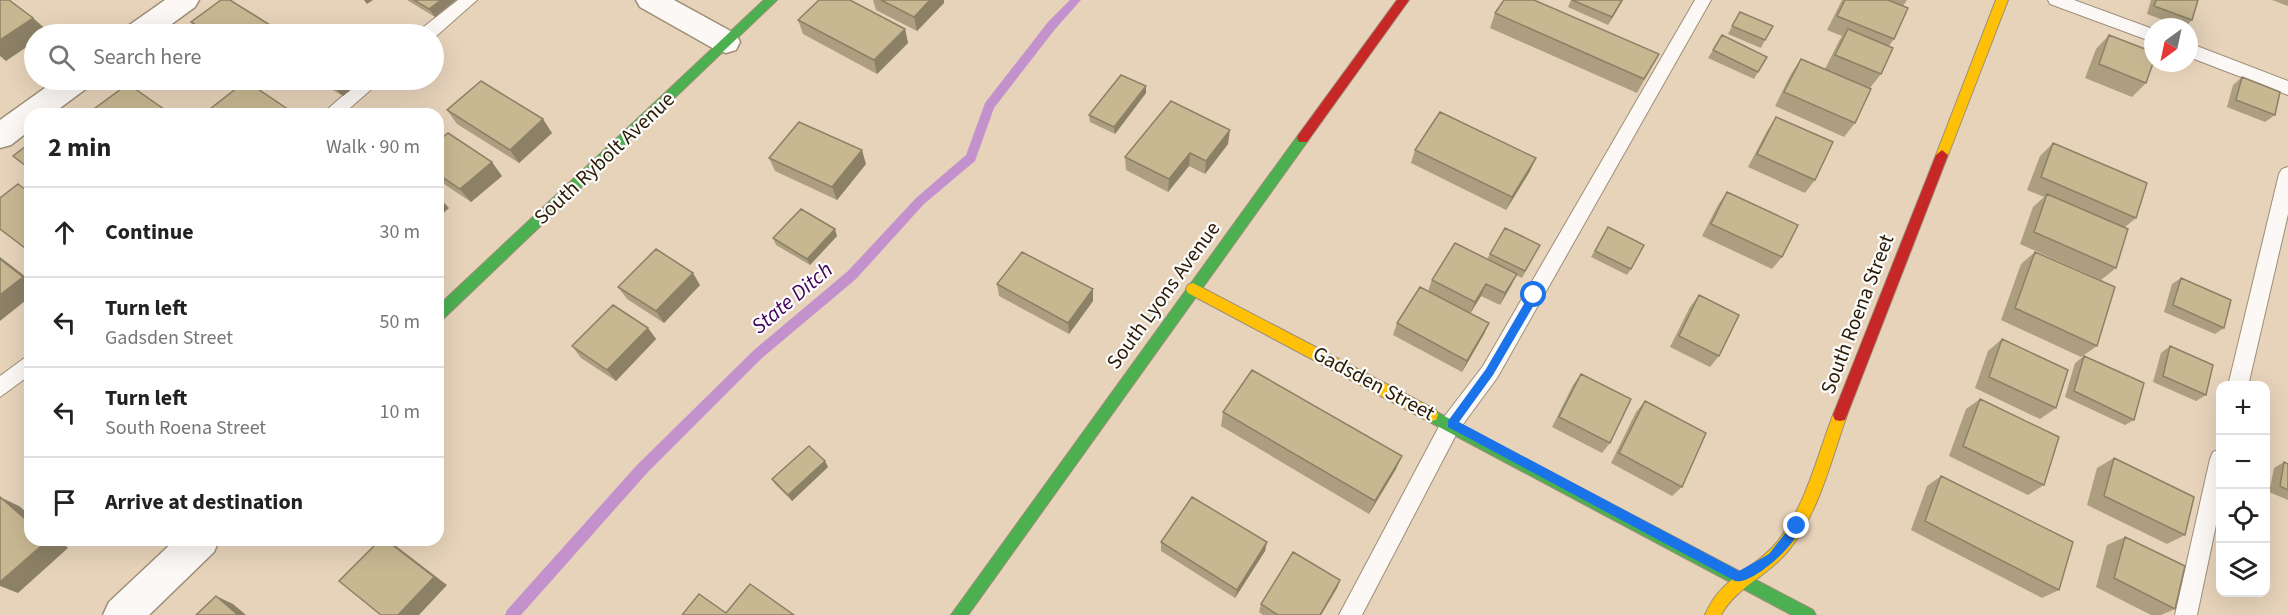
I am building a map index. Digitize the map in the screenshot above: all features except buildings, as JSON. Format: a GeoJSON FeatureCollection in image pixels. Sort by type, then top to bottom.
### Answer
{"type":"FeatureCollection","features":[{"type":"Feature","properties":{"kind":"street"},"geometry":{"type":"LineString","coordinates":[[152,24],[185,0]]}},
{"type":"Feature","properties":{"kind":"street"},"geometry":{"type":"LineString","coordinates":[[650,0],[726,42]]}},
{"type":"Feature","properties":{"kind":"street","name":"South Rybolt Avenue"},"geometry":{"type":"LineString","coordinates":[[444,309],[771,0]]}},
{"type":"Feature","properties":{"kind":"street","name":"South Lyons Avenue"},"geometry":{"type":"LineString","coordinates":[[959,615],[1403,0]]}},
{"type":"Feature","properties":{"kind":"street","name":"South Roena Street"},"geometry":{"type":"LineString","coordinates":[[1713,615],[1727,589],[1739,577],[1773,557],[1797,526],[2002,0]]}},
{"type":"Feature","properties":{"kind":"street"},"geometry":{"type":"LineString","coordinates":[[38,108],[63,90]]}},
{"type":"Feature","properties":{"kind":"street"},"geometry":{"type":"LineString","coordinates":[[0,136],[24,118]]}},
{"type":"Feature","properties":{"kind":"street","name":"Gadsden Street"},"geometry":{"type":"LineString","coordinates":[[1193,289],[1808,615]]}},
{"type":"Feature","properties":{"kind":"street"},"geometry":{"type":"LineString","coordinates":[[122,615],[195,546]]}},
{"type":"Feature","properties":{"kind":"lane"},"geometry":{"type":"LineString","coordinates":[[439,24],[469,0]]}},
{"type":"Feature","properties":{"kind":"lane"},"geometry":{"type":"LineString","coordinates":[[1350,615],[1451,424],[1490,372],[1703,0]]}},
{"type":"Feature","properties":{"kind":"lane"},"geometry":{"type":"LineString","coordinates":[[2056,0],[2144,33]]}},
{"type":"Feature","properties":{"kind":"lane"},"geometry":{"type":"LineString","coordinates":[[2198,53],[2288,88]]}},
{"type":"Feature","properties":{"kind":"lane"},"geometry":{"type":"LineString","coordinates":[[338,108],[361,90]]}},
{"type":"Feature","properties":{"kind":"lane"},"geometry":{"type":"LineString","coordinates":[[2239,381],[2288,174]]}},
{"type":"Feature","properties":{"kind":"lane"},"geometry":{"type":"LineString","coordinates":[[0,388],[24,368]]}},
{"type":"Feature","properties":{"kind":"lane"},"geometry":{"type":"LineString","coordinates":[[2186,615],[2216,477]]}},
{"type":"Feature","properties":{"kind":"waterway","name":"State Ditch"},"geometry":{"type":"LineString","coordinates":[[512,615],[642,469],[758,354],[852,275],[920,201],[971,158],[989,106],[1052,25],[1076,0]]}},
{"type":"Feature","properties":{"kind":"traffic: fast"},"geometry":{"type":"LineString","coordinates":[[444,309],[771,0]]}},
{"type":"Feature","properties":{"kind":"traffic: fast"},"geometry":{"type":"LineString","coordinates":[[959,615],[1303,138]]}},
{"type":"Feature","properties":{"kind":"traffic: fast"},"geometry":{"type":"LineString","coordinates":[[1431,415],[1808,615]]}},
{"type":"Feature","properties":{"kind":"traffic: slow"},"geometry":{"type":"LineString","coordinates":[[1942,155],[2002,0]]}},
{"type":"Feature","properties":{"kind":"traffic: slow"},"geometry":{"type":"LineString","coordinates":[[1193,289],[1431,415]]}},
{"type":"Feature","properties":{"kind":"traffic: slow"},"geometry":{"type":"LineString","coordinates":[[1713,615],[1729,590],[1775,555],[1793,532],[1816,483],[1840,415]]}},
{"type":"Feature","properties":{"kind":"traffic: jam"},"geometry":{"type":"LineString","coordinates":[[1303,138],[1403,0]]}},
{"type":"Feature","properties":{"kind":"traffic: jam"},"geometry":{"type":"LineString","coordinates":[[1840,415],[1942,155]]}},
{"type":"Feature","properties":{"kind":"route"},"geometry":{"type":"LineString","coordinates":[[1534,295],[1490,372],[1451,424],[1739,577],[1773,557],[1797,526]]}}]}
